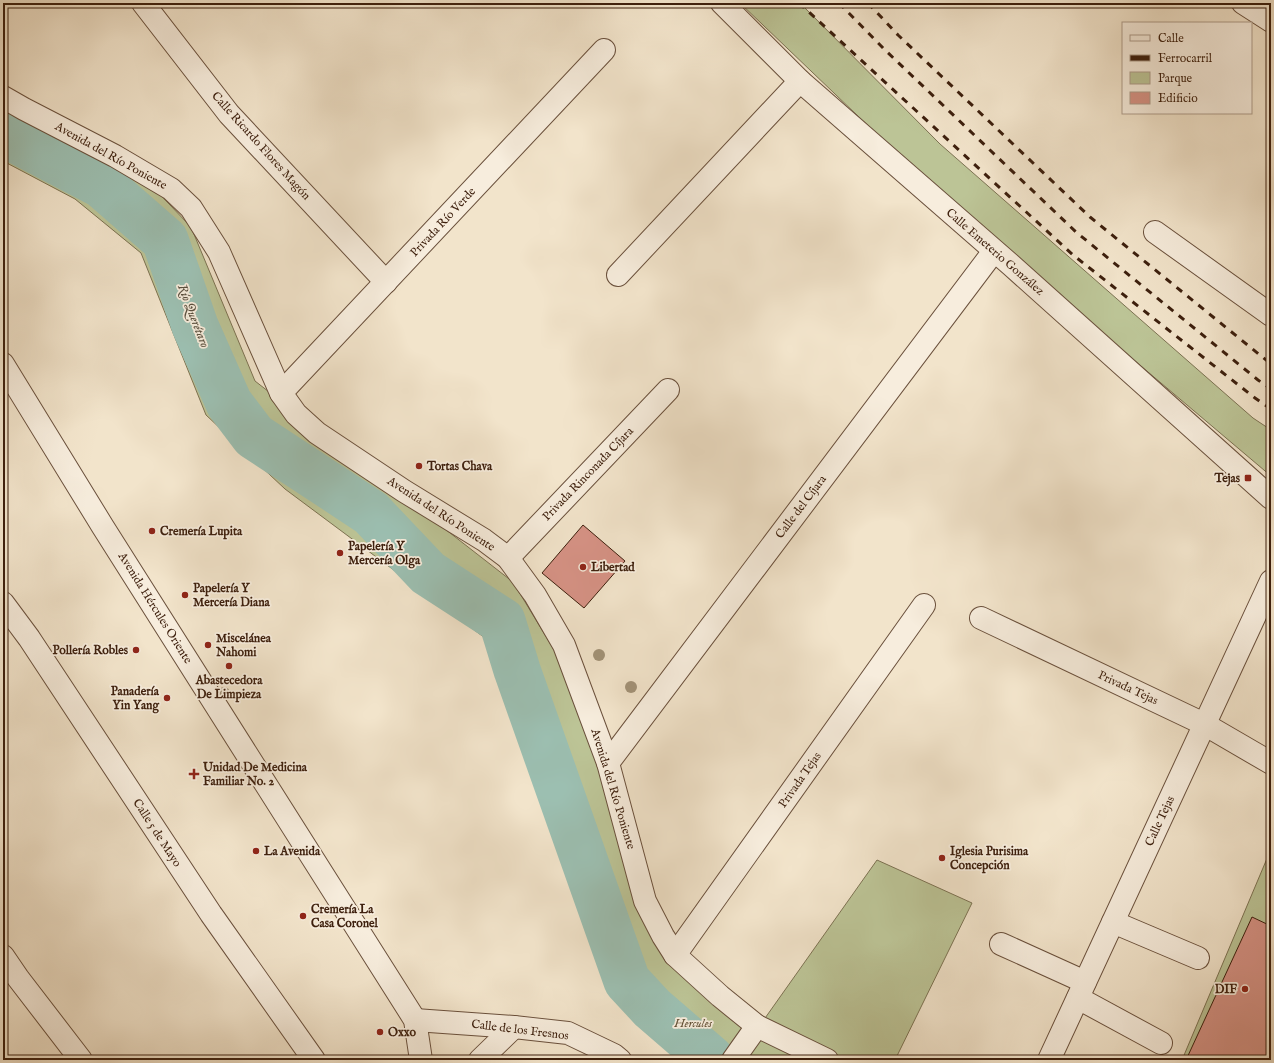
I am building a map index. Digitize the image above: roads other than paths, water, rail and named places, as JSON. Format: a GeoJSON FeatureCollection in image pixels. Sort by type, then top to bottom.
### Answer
{"type":"FeatureCollection","features":[{"type":"Feature","properties":{"kind":"street","name":"Calle Ricardo Flores Magón"},"geometry":{"type":"LineString","coordinates":[[143,3],[229,114],[386,282]]}},
{"type":"Feature","properties":{"kind":"street","name":"Calle Emeterio González"},"geometry":{"type":"LineString","coordinates":[[722,3],[800,81],[1011,265],[1271,498]]}},
{"type":"Feature","properties":{"kind":"street"},"geometry":{"type":"LineString","coordinates":[[1243,3],[1271,21]]}},
{"type":"Feature","properties":{"kind":"street","name":"Privada Río Verde"},"geometry":{"type":"LineString","coordinates":[[281,393],[604,50]]}},
{"type":"Feature","properties":{"kind":"street"},"geometry":{"type":"LineString","coordinates":[[618,275],[800,81]]}},
{"type":"Feature","properties":{"kind":"street","name":"Avenida del Río Poniente"},"geometry":{"type":"LineString","coordinates":[[3,96],[24,109],[116,156],[171,189],[191,208],[219,252],[281,393],[296,414],[317,433],[404,491],[484,540],[508,558],[534,595],[564,645],[608,763],[645,901],[663,936],[676,955],[720,996],[757,1026],[827,1060]]}},
{"type":"Feature","properties":{"kind":"street"},"geometry":{"type":"LineString","coordinates":[[1155,232],[1271,315]]}},
{"type":"Feature","properties":{"kind":"street","name":"Calle del Cíjara"},"geometry":{"type":"LineString","coordinates":[[608,763],[994,251]]}},
{"type":"Feature","properties":{"kind":"street","name":"Avenida Hércules Oriente"},"geometry":{"type":"LineString","coordinates":[[3,364],[169,632],[414,1020],[421,1060]]}},
{"type":"Feature","properties":{"kind":"street","name":"Privada Rinconada Cíjara"},"geometry":{"type":"LineString","coordinates":[[508,558],[668,390]]}},
{"type":"Feature","properties":{"kind":"street","name":"Calle Tejas"},"geometry":{"type":"LineString","coordinates":[[1049,1060],[1204,724],[1268,596]]}},
{"type":"Feature","properties":{"kind":"street","name":"Calle 5 de Mayo"},"geometry":{"type":"LineString","coordinates":[[3,603],[29,638],[211,914],[314,1060]]}},
{"type":"Feature","properties":{"kind":"street","name":"Privada Tejas"},"geometry":{"type":"LineString","coordinates":[[676,955],[924,605]]}},
{"type":"Feature","properties":{"kind":"street","name":"Privada Tejas"},"geometry":{"type":"LineString","coordinates":[[981,618],[1204,724],[1271,762]]}},
{"type":"Feature","properties":{"kind":"street"},"geometry":{"type":"LineString","coordinates":[[1113,922],[1198,958]]}},
{"type":"Feature","properties":{"kind":"street"},"geometry":{"type":"LineString","coordinates":[[1001,944],[1081,990],[1161,1043]]}},
{"type":"Feature","properties":{"kind":"street"},"geometry":{"type":"LineString","coordinates":[[3,956],[18,978],[81,1060]]}},
{"type":"Feature","properties":{"kind":"street","name":"Calle de los Fresnos"},"geometry":{"type":"LineString","coordinates":[[414,1020],[514,1027],[568,1033],[614,1055],[620,1060]]}},
{"type":"Feature","properties":{"kind":"street"},"geometry":{"type":"LineString","coordinates":[[733,1060],[757,1026]]}},
{"type":"Feature","properties":{"kind":"street"},"geometry":{"type":"LineString","coordinates":[[480,1060],[514,1027]]}},
{"type":"Feature","properties":{"kind":"waterway","name":"Río Querétaro"},"geometry":{"type":"LineString","coordinates":[[3,133],[102,185],[165,240],[195,326],[229,403],[254,436],[371,513],[428,573],[502,621],[517,670],[627,981],[652,1008],[711,1059]]}},
{"type":"Feature","properties":{"kind":"railway"},"geometry":{"type":"LineString","coordinates":[[799,3],[1073,255],[1271,409]]}},
{"type":"Feature","properties":{"kind":"railway"},"geometry":{"type":"LineString","coordinates":[[839,3],[884,49],[1076,232],[1271,389]]}},
{"type":"Feature","properties":{"kind":"railway"},"geometry":{"type":"LineString","coordinates":[[868,3],[898,35],[1090,217],[1271,364]]}},
{"type":"Feature","properties":{"kind":"place","name":"Tortas Chava"},"geometry":{"type":"Point","coordinates":[419,466]}},
{"type":"Feature","properties":{"kind":"place","name":"Tejas"},"geometry":{"type":"Point","coordinates":[1248,478]}},
{"type":"Feature","properties":{"kind":"place","name":"Cremería Lupita"},"geometry":{"type":"Point","coordinates":[152,531]}},
{"type":"Feature","properties":{"kind":"place","name":"Papelería Y Mercería Olga"},"geometry":{"type":"Point","coordinates":[340,553]}},
{"type":"Feature","properties":{"kind":"place","name":"Libertad"},"geometry":{"type":"Point","coordinates":[583,567]}},
{"type":"Feature","properties":{"kind":"place","name":"Papelería Y Mercería Diana"},"geometry":{"type":"Point","coordinates":[185,595]}},
{"type":"Feature","properties":{"kind":"place","name":"Miscelánea Nahomi"},"geometry":{"type":"Point","coordinates":[208,645]}},
{"type":"Feature","properties":{"kind":"place","name":"Pollería Robles"},"geometry":{"type":"Point","coordinates":[136,650]}},
{"type":"Feature","properties":{"kind":"place","name":"Abastecedora De Limpieza"},"geometry":{"type":"Point","coordinates":[229,666]}},
{"type":"Feature","properties":{"kind":"place","name":"Panadería Yin Yang"},"geometry":{"type":"Point","coordinates":[167,698]}},
{"type":"Feature","properties":{"kind":"place","name":"Unidad De Medicina Familiar No. 2"},"geometry":{"type":"Point","coordinates":[194,774]}},
{"type":"Feature","properties":{"kind":"place","name":"La Avenida"},"geometry":{"type":"Point","coordinates":[256,851]}},
{"type":"Feature","properties":{"kind":"place","name":"Iglesia Purisima Concepción"},"geometry":{"type":"Point","coordinates":[942,858]}},
{"type":"Feature","properties":{"kind":"place","name":"Cremería La Casa Coronel"},"geometry":{"type":"Point","coordinates":[303,916]}},
{"type":"Feature","properties":{"kind":"place","name":"DIF"},"geometry":{"type":"Point","coordinates":[1245,989]}},
{"type":"Feature","properties":{"kind":"place","name":"Oxxo"},"geometry":{"type":"Point","coordinates":[380,1032]}},
{"type":"Feature","properties":{"kind":"park label","name":"Hercules"},"geometry":{"type":"Point","coordinates":[693,1023]}}]}
